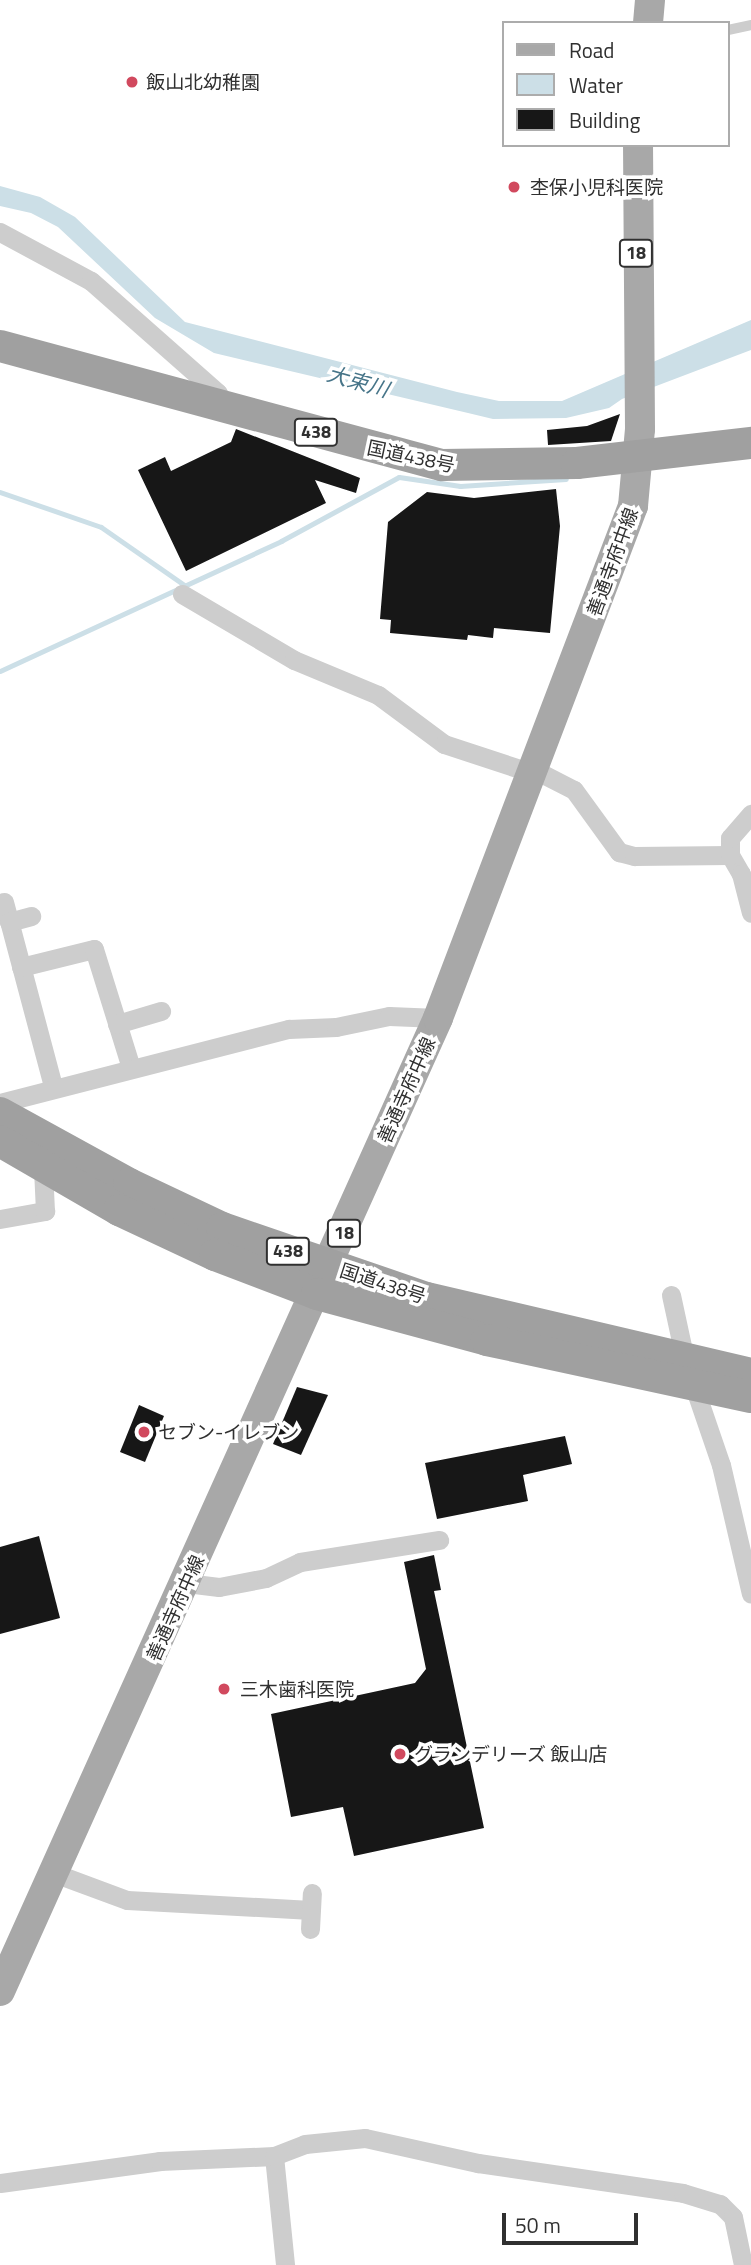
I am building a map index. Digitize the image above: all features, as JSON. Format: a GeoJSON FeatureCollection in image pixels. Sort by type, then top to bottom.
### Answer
{"type":"FeatureCollection","features":[{"type":"Feature","properties":{"kind":"highway","name":"国道438号"},"geometry":{"type":"LineString","coordinates":[[0,346],[442,465],[482,468],[639,457],[751,443]]}},
{"type":"Feature","properties":{"kind":"highway","name":"国道438号"},"geometry":{"type":"LineString","coordinates":[[0,1113],[130,1184],[222,1228],[461,1307],[689,1372],[751,1397]]}},
{"type":"Feature","properties":{"kind":"highway","name":"国道438号"},"geometry":{"type":"LineString","coordinates":[[0,1141],[43,1168],[215,1255],[317,1294],[487,1340],[689,1372],[751,1374]]}},
{"type":"Feature","properties":{"kind":"main road"},"geometry":{"type":"LineString","coordinates":[[649,21],[650,0]]}},
{"type":"Feature","properties":{"kind":"main road","name":"善通寺府中線"},"geometry":{"type":"LineString","coordinates":[[0,1991],[317,1294],[438,1018],[530,770],[633,506],[639,457],[640,405],[638,147]]}},
{"type":"Feature","properties":{"kind":"street"},"geometry":{"type":"LineString","coordinates":[[0,232],[91,281],[218,393],[223,407]]}},
{"type":"Feature","properties":{"kind":"street"},"geometry":{"type":"LineString","coordinates":[[181,594],[294,660],[378,695],[444,744],[530,770],[574,790],[619,852],[634,856],[730,855]]}},
{"type":"Feature","properties":{"kind":"street"},"geometry":{"type":"LineString","coordinates":[[751,814],[730,838],[730,855],[741,874],[751,913]]}},
{"type":"Feature","properties":{"kind":"street"},"geometry":{"type":"LineString","coordinates":[[4,902],[53,1086]]}},
{"type":"Feature","properties":{"kind":"street"},"geometry":{"type":"LineString","coordinates":[[9,922],[31,916]]}},
{"type":"Feature","properties":{"kind":"street"},"geometry":{"type":"LineString","coordinates":[[21,967],[94,949],[131,1068]]}},
{"type":"Feature","properties":{"kind":"street"},"geometry":{"type":"LineString","coordinates":[[117,1024],[161,1011]]}},
{"type":"Feature","properties":{"kind":"street"},"geometry":{"type":"LineString","coordinates":[[0,1103],[53,1086],[289,1029],[336,1027],[389,1016],[438,1018]]}},
{"type":"Feature","properties":{"kind":"street"},"geometry":{"type":"LineString","coordinates":[[0,1219],[45,1211],[43,1168]]}},
{"type":"Feature","properties":{"kind":"street"},"geometry":{"type":"LineString","coordinates":[[671,1295],[689,1372],[745,1534],[751,1594]]}},
{"type":"Feature","properties":{"kind":"street"},"geometry":{"type":"LineString","coordinates":[[186,1583],[219,1587],[266,1578],[300,1562],[439,1541]]}},
{"type":"Feature","properties":{"kind":"street"},"geometry":{"type":"LineString","coordinates":[[54,1873],[127,1900],[311,1911]]}},
{"type":"Feature","properties":{"kind":"street"},"geometry":{"type":"LineString","coordinates":[[0,2183],[160,2161],[274,2156],[305,2144],[365,2138],[478,2163],[683,2193],[720,2204],[733,2217],[743,2265]]}},
{"type":"Feature","properties":{"kind":"street"},"geometry":{"type":"LineString","coordinates":[[274,2156],[285,2265]]}},
{"type":"Feature","properties":{"kind":"lane"},"geometry":{"type":"LineString","coordinates":[[730,30],[751,25]]}},
{"type":"Feature","properties":{"kind":"water","name":"大束川"},"geometry":{"type":"Polygon","coordinates":[[[0,186],[40,197],[75,217],[185,322],[457,392],[499,401],[562,401],[751,320],[751,350],[622,399],[609,408],[566,418],[493,419],[214,353],[155,318],[58,227],[31,213],[0,206],[0,186]]]}},
{"type":"Feature","properties":{"kind":"building"},"geometry":{"type":"Polygon","coordinates":[[[620,414],[611,441],[548,445],[547,430],[587,426],[620,414]]]}},
{"type":"Feature","properties":{"kind":"building"},"geometry":{"type":"Polygon","coordinates":[[[236,429],[360,478],[356,493],[315,480],[326,503],[186,571],[138,470],[165,457],[171,471],[231,442],[236,429]]]}},
{"type":"Feature","properties":{"kind":"building"},"geometry":{"type":"Polygon","coordinates":[[[556,489],[560,526],[550,633],[494,628],[493,638],[468,635],[467,640],[390,633],[391,620],[380,619],[388,522],[427,492],[474,498],[556,489]]]}},
{"type":"Feature","properties":{"kind":"building"},"geometry":{"type":"Polygon","coordinates":[[[297,1387],[328,1395],[301,1455],[273,1444],[297,1387]]]}},
{"type":"Feature","properties":{"kind":"building"},"geometry":{"type":"Polygon","coordinates":[[[139,1405],[164,1416],[145,1462],[120,1452],[139,1405]]]}},
{"type":"Feature","properties":{"kind":"building"},"geometry":{"type":"Polygon","coordinates":[[[565,1436],[572,1464],[523,1475],[528,1501],[437,1519],[425,1463],[565,1436]]]}},
{"type":"Feature","properties":{"kind":"building"},"geometry":{"type":"Polygon","coordinates":[[[39,1536],[60,1618],[0,1634],[0,1547],[39,1536]]]}},
{"type":"Feature","properties":{"kind":"building","name":"グランデリーズ 飯山店"},"geometry":{"type":"Polygon","coordinates":[[[434,1555],[441,1590],[434,1591],[484,1828],[354,1856],[343,1807],[291,1817],[271,1714],[415,1683],[426,1669],[404,1562],[434,1555]]]}},
{"type":"Feature","properties":{"kind":"waterway"},"geometry":{"type":"LineString","coordinates":[[0,671],[281,541],[399,477],[460,486],[566,479]]}},
{"type":"Feature","properties":{"kind":"waterway"},"geometry":{"type":"LineString","coordinates":[[0,492],[101,527],[184,585]]}},
{"type":"Feature","properties":{"kind":"place","name":"飯山北幼稚園"},"geometry":{"type":"Point","coordinates":[132,82]}},
{"type":"Feature","properties":{"kind":"place","name":"杢保小児科医院"},"geometry":{"type":"Point","coordinates":[514,187]}},
{"type":"Feature","properties":{"kind":"place","name":"セブン-イレブン"},"geometry":{"type":"Point","coordinates":[144,1432]}},
{"type":"Feature","properties":{"kind":"place","name":"三木歯科医院"},"geometry":{"type":"Point","coordinates":[224,1689]}},
{"type":"Feature","properties":{"kind":"place","name":"グランデリーズ 飯山店"},"geometry":{"type":"Point","coordinates":[400,1754]}}]}
